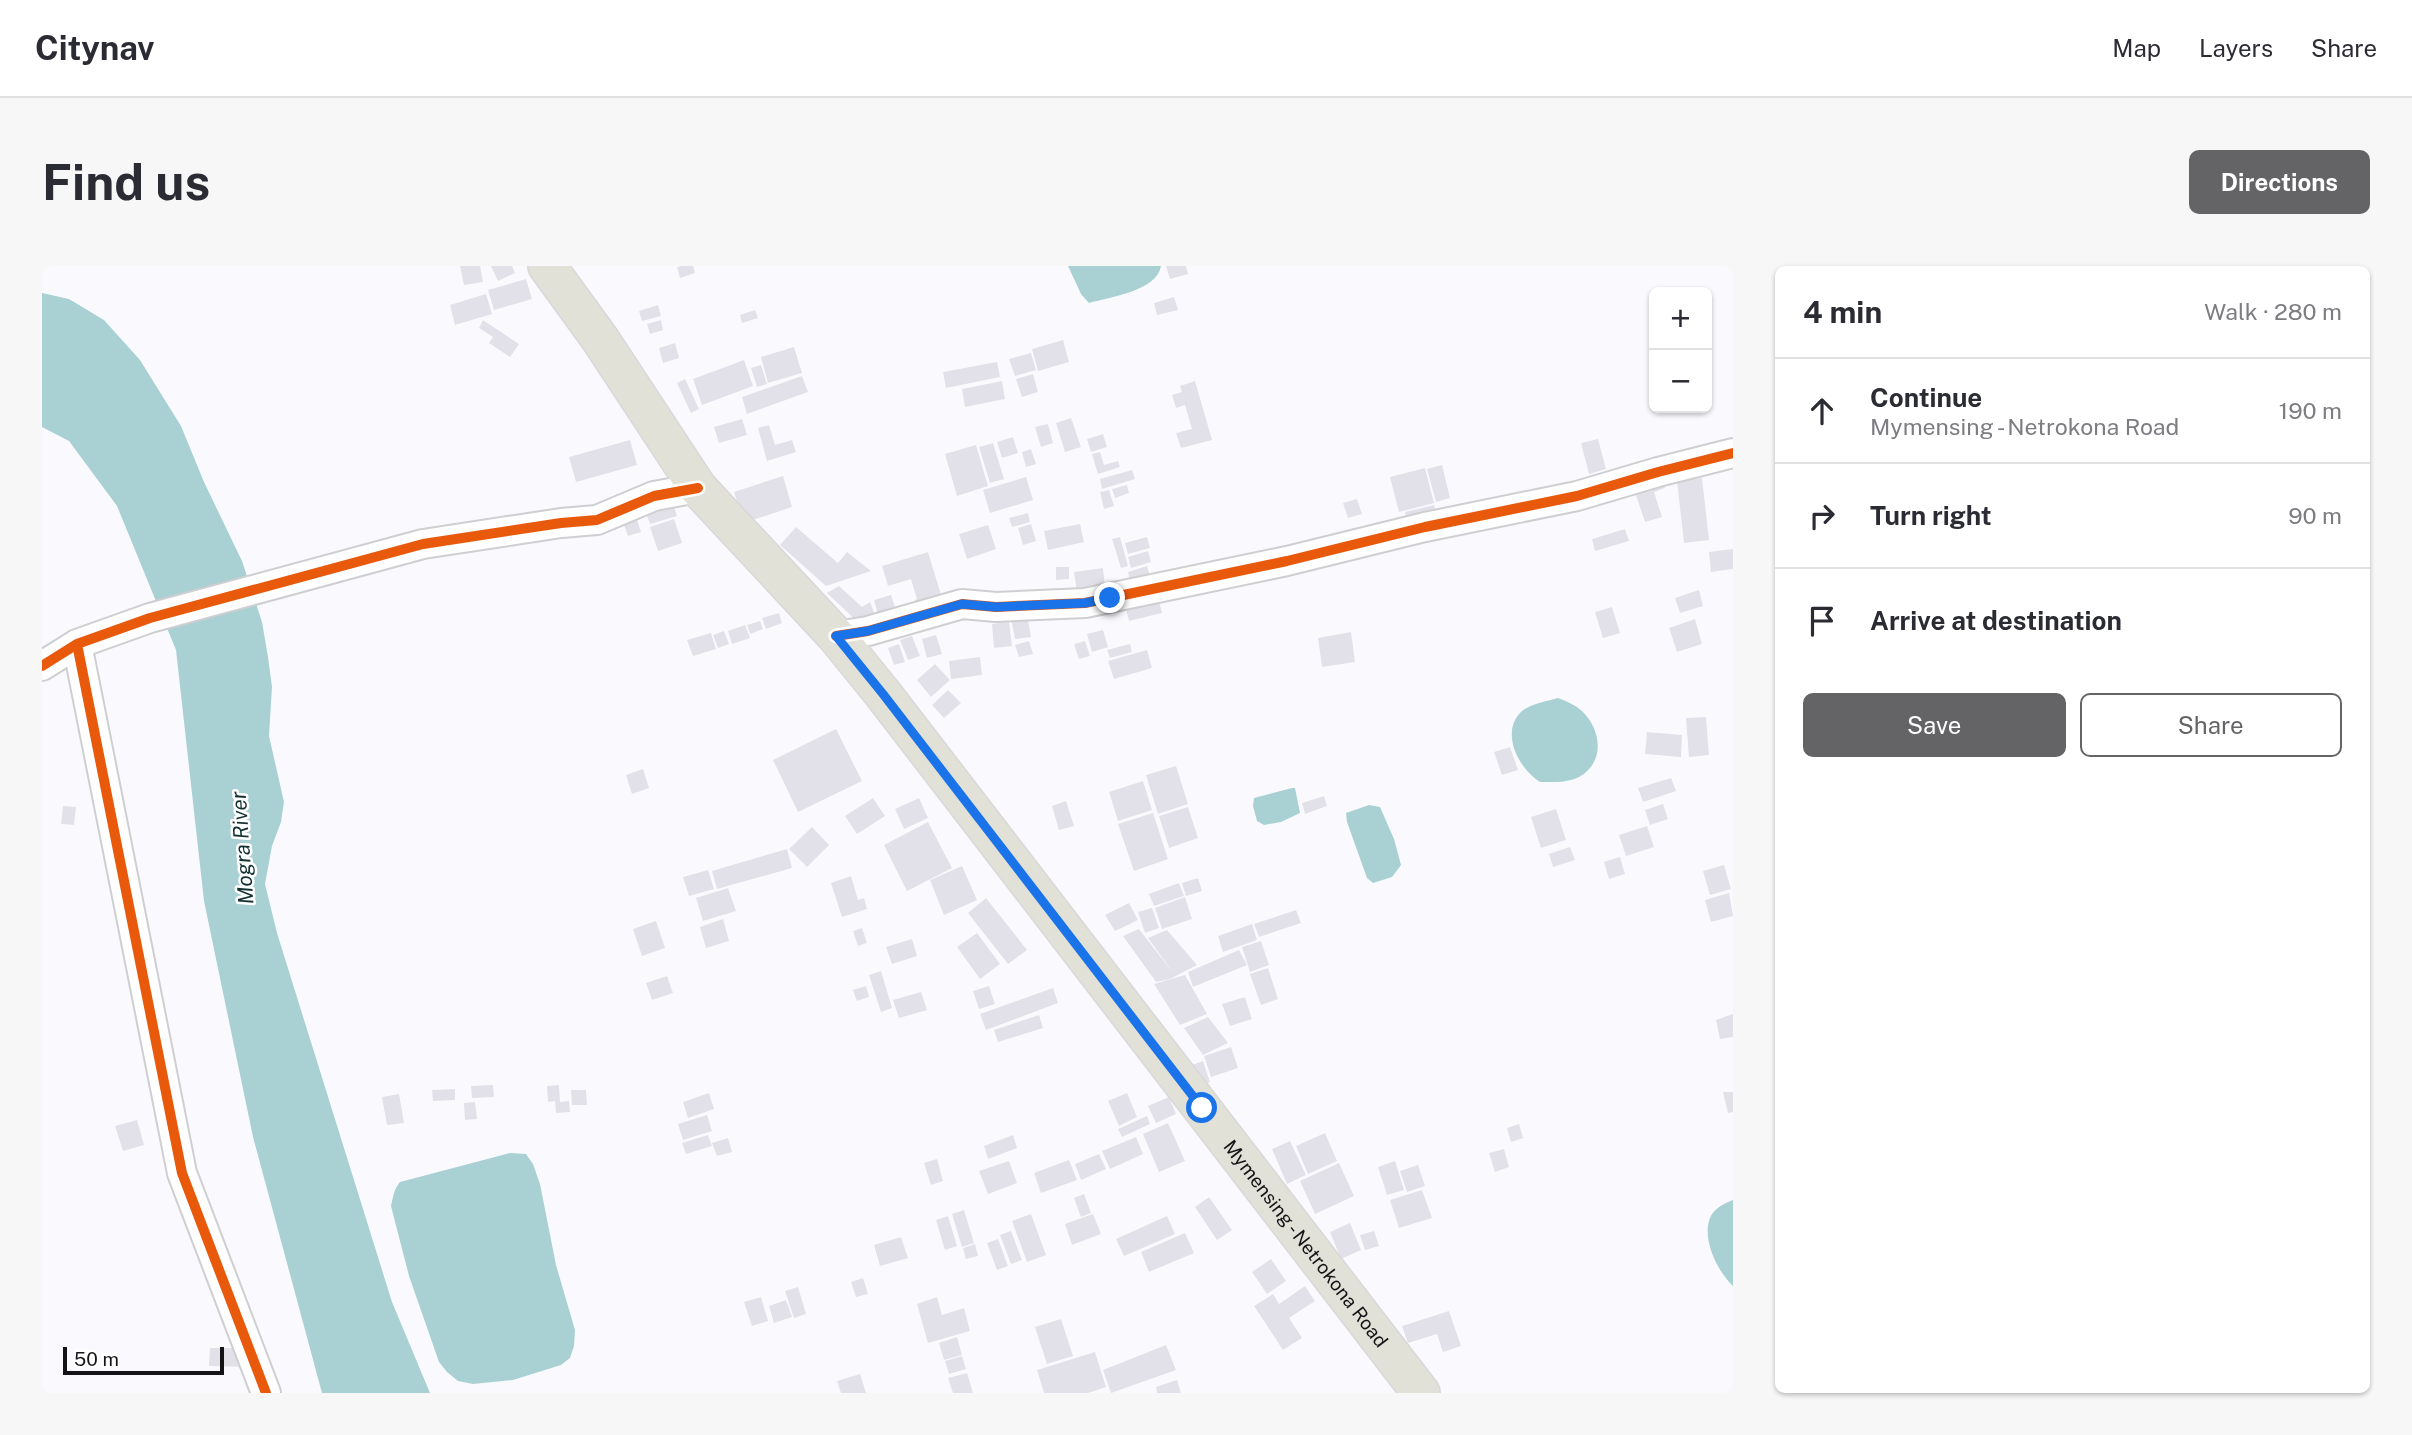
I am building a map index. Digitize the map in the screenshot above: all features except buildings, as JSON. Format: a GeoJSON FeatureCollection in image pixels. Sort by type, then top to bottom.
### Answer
{"type":"FeatureCollection","features":[{"type":"Feature","properties":{"kind":"main road","name":"Mymensing - Netrokona Road"},"geometry":{"type":"LineString","coordinates":[[547,266],[600,340],[698,488],[836,636],[900,716],[1421,1393]]}},
{"type":"Feature","properties":{"kind":"street"},"geometry":{"type":"LineString","coordinates":[[836,636],[868,631],[962,604],[996,607],[1085,603],[1577,496],[1733,453]]}},
{"type":"Feature","properties":{"kind":"street"},"geometry":{"type":"LineString","coordinates":[[42,666],[77,644],[150,618],[423,544],[597,520],[654,496],[698,488]]}},
{"type":"Feature","properties":{"kind":"street"},"geometry":{"type":"LineString","coordinates":[[77,644],[182,1173],[266,1393]]}},
{"type":"Feature","properties":{"kind":"water"},"geometry":{"type":"Polygon","coordinates":[[[1068,266],[1161,266],[1158,275],[1142,287],[1089,303],[1081,294],[1068,266]]]}},
{"type":"Feature","properties":{"kind":"water","name":"Mogra River"},"geometry":{"type":"Polygon","coordinates":[[[42,293],[69,299],[104,320],[140,360],[181,426],[242,561],[262,622],[272,687],[269,736],[284,802],[265,884],[277,933],[392,1302],[430,1393],[322,1393],[253,1137],[204,901],[176,650],[117,506],[69,441],[42,427],[42,293]]]}},
{"type":"Feature","properties":{"kind":"water"},"geometry":{"type":"Polygon","coordinates":[[[1558,698],[1577,707],[1589,719],[1597,737],[1597,755],[1587,771],[1579,777],[1565,781],[1540,782],[1525,768],[1514,750],[1512,729],[1522,711],[1558,698]]]}},
{"type":"Feature","properties":{"kind":"water"},"geometry":{"type":"Polygon","coordinates":[[[1295,788],[1300,813],[1281,822],[1264,825],[1257,821],[1254,798],[1295,788]]]}},
{"type":"Feature","properties":{"kind":"water"},"geometry":{"type":"Polygon","coordinates":[[[1369,805],[1380,807],[1394,839],[1401,865],[1392,877],[1373,883],[1367,878],[1346,813],[1369,805]]]}},
{"type":"Feature","properties":{"kind":"water"},"geometry":{"type":"Polygon","coordinates":[[[510,1153],[526,1154],[533,1164],[540,1184],[556,1265],[575,1330],[574,1346],[570,1358],[561,1365],[513,1380],[473,1384],[458,1381],[439,1362],[409,1276],[391,1206],[400,1182],[510,1153]]]}},
{"type":"Feature","properties":{"kind":"water"},"geometry":{"type":"Polygon","coordinates":[[[1733,1200],[1733,1286],[1713,1256],[1708,1229],[1710,1217],[1715,1210],[1733,1200]]]}},
{"type":"Feature","properties":{"kind":"cycle path"},"geometry":{"type":"LineString","coordinates":[[836,636],[868,631],[962,604],[996,607],[1085,603],[1577,496],[1733,453]]}},
{"type":"Feature","properties":{"kind":"cycle path"},"geometry":{"type":"LineString","coordinates":[[42,666],[77,644],[150,618],[423,544],[597,520],[654,496],[698,488]]}},
{"type":"Feature","properties":{"kind":"cycle path"},"geometry":{"type":"LineString","coordinates":[[77,644],[182,1173],[266,1393]]}},
{"type":"Feature","properties":{"kind":"route"},"geometry":{"type":"LineString","coordinates":[[1110,598],[1085,603],[996,607],[962,604],[868,631],[836,636],[1202,1108]]}}]}
